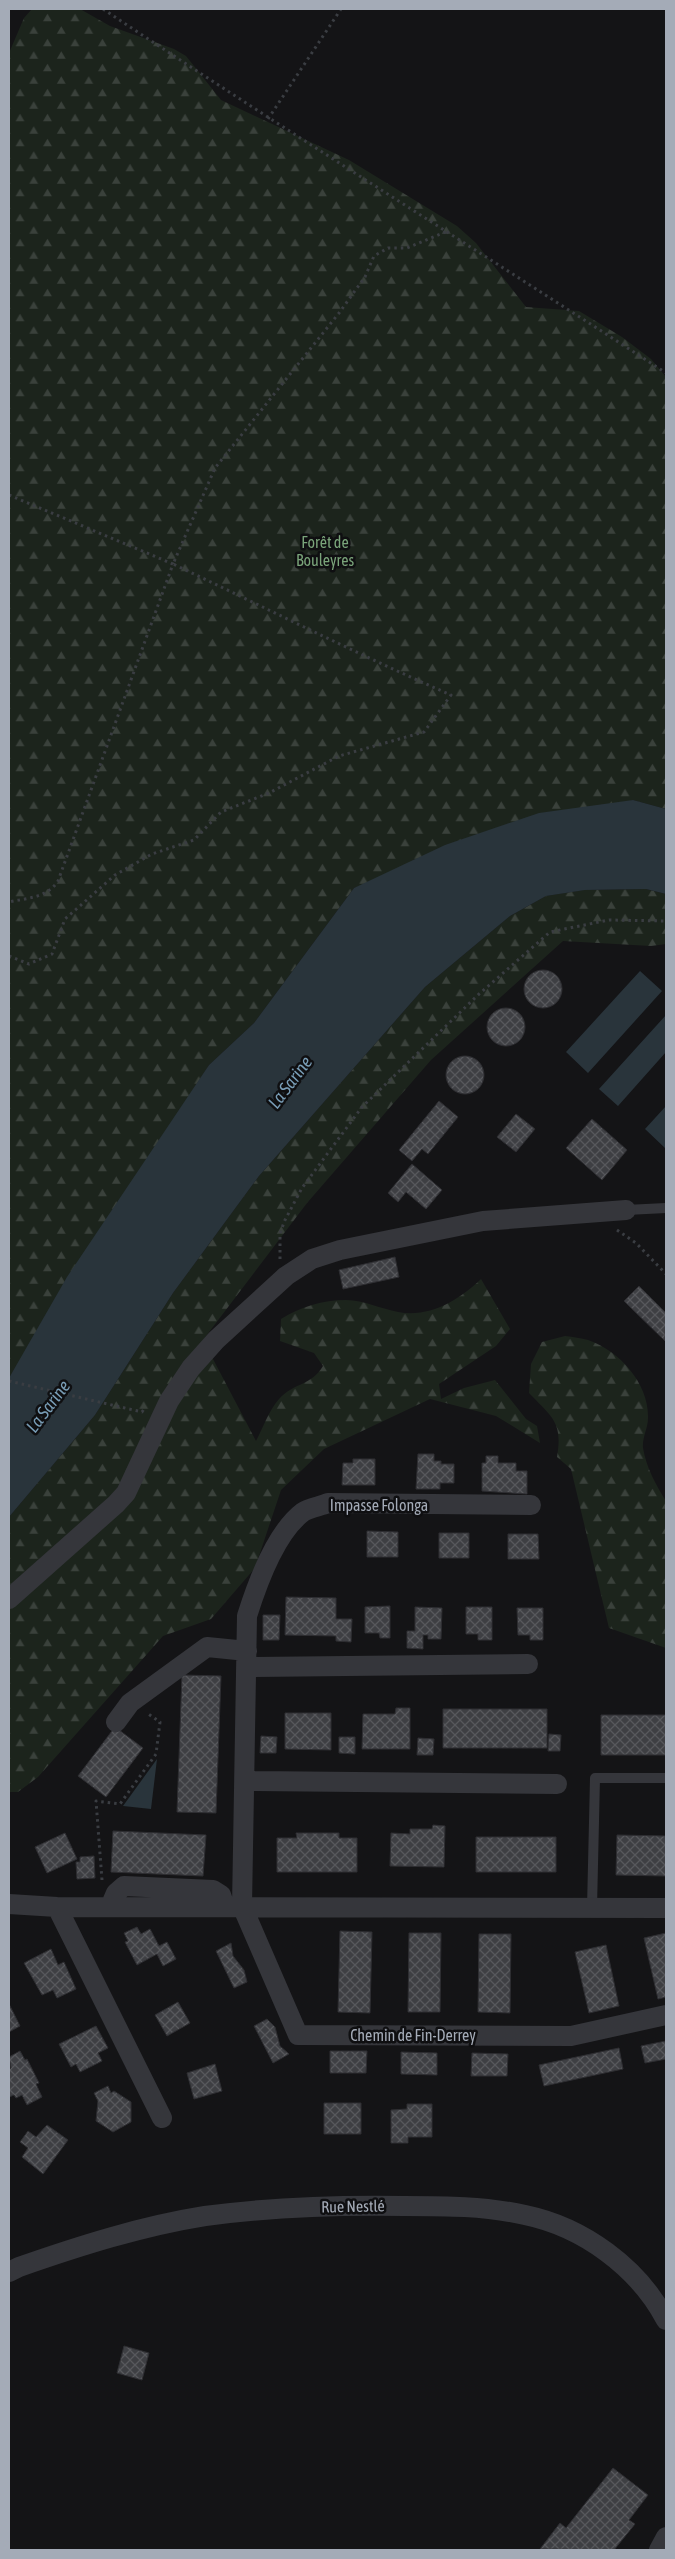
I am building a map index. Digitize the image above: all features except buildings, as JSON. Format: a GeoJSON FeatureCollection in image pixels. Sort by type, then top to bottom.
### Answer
{"type":"FeatureCollection","features":[{"type":"Feature","properties":{"kind":"street"},"geometry":{"type":"LineString","coordinates":[[9,1599],[116,1504],[134,1478],[165,1409],[191,1368],[233,1324],[286,1276],[301,1265],[323,1254],[483,1221],[626,1210]]}},
{"type":"Feature","properties":{"kind":"street","name":"Impasse Folonga"},"geometry":{"type":"LineString","coordinates":[[234,1907],[245,1781],[247,1616],[260,1574],[290,1526],[304,1511],[328,1503],[531,1505]]}},
{"type":"Feature","properties":{"kind":"street"},"geometry":{"type":"LineString","coordinates":[[116,1722],[131,1702],[207,1647],[247,1659],[528,1664]]}},
{"type":"Feature","properties":{"kind":"street"},"geometry":{"type":"LineString","coordinates":[[245,1781],[557,1784]]}},
{"type":"Feature","properties":{"kind":"street"},"geometry":{"type":"LineString","coordinates":[[9,1904],[57,1907],[107,1898],[234,1907],[666,1908]]}},
{"type":"Feature","properties":{"kind":"street"},"geometry":{"type":"LineString","coordinates":[[57,1907],[162,2118]]}},
{"type":"Feature","properties":{"kind":"street","name":"Chemin de Fin-Derrey"},"geometry":{"type":"LineString","coordinates":[[234,1907],[298,2035],[571,2036],[666,2015]]}},
{"type":"Feature","properties":{"kind":"street","name":"Rue Nestlé"},"geometry":{"type":"LineString","coordinates":[[9,2272],[19,2267],[112,2237],[204,2216],[346,2205],[468,2207],[526,2215],[578,2234],[622,2264],[645,2287],[666,2320]]}},
{"type":"Feature","properties":{"kind":"street"},"geometry":{"type":"LineString","coordinates":[[659,2550],[666,2537]]}},
{"type":"Feature","properties":{"kind":"lane"},"geometry":{"type":"LineString","coordinates":[[626,1210],[666,1208]]}},
{"type":"Feature","properties":{"kind":"lane"},"geometry":{"type":"LineString","coordinates":[[592,1908],[595,1778],[666,1778]]}},
{"type":"Feature","properties":{"kind":"path"},"geometry":{"type":"LineString","coordinates":[[103,9],[268,119],[448,231],[666,373]]}},
{"type":"Feature","properties":{"kind":"path"},"geometry":{"type":"LineString","coordinates":[[268,119],[341,9]]}},
{"type":"Feature","properties":{"kind":"path"},"geometry":{"type":"LineString","coordinates":[[9,902],[38,896],[52,890],[58,881],[173,564],[215,468],[339,313],[365,277],[374,256],[388,248],[407,248],[448,231]]}},
{"type":"Feature","properties":{"kind":"path"},"geometry":{"type":"LineString","coordinates":[[9,495],[173,564],[286,617],[373,661],[451,695],[424,732],[339,756],[269,792],[221,812],[194,840],[152,854],[115,875],[64,919],[52,954],[29,964],[9,956]]}},
{"type":"Feature","properties":{"kind":"path"},"geometry":{"type":"LineString","coordinates":[[286,1276],[279,1255],[280,1233],[284,1220],[302,1188],[362,1107],[478,995],[550,932],[609,920],[666,921]]}},
{"type":"Feature","properties":{"kind":"path"},"geometry":{"type":"LineString","coordinates":[[589,1212],[636,1243],[666,1274]]}},
{"type":"Feature","properties":{"kind":"path"},"geometry":{"type":"LineString","coordinates":[[9,1381],[118,1406]]}},
{"type":"Feature","properties":{"kind":"path"},"geometry":{"type":"LineString","coordinates":[[107,1898],[96,1801],[120,1804],[156,1754],[160,1722],[131,1702]]}},
{"type":"Feature","properties":{"kind":"green space","name":"Forêt de Bouleyres"},"geometry":{"type":"Polygon","coordinates":[[[32,9],[80,9],[110,26],[174,49],[186,56],[221,100],[349,160],[457,226],[476,243],[526,307],[579,311],[622,337],[651,359],[666,377],[666,809],[633,800],[354,888],[254,1023],[209,1065],[9,1378],[9,53],[24,18],[32,9]]]}},
{"type":"Feature","properties":{"kind":"green space"},"geometry":{"type":"Polygon","coordinates":[[[646,889],[666,894],[666,944],[651,946],[563,941],[431,1060],[307,1203],[203,1340],[256,1441],[275,1403],[291,1389],[308,1381],[323,1366],[314,1353],[280,1341],[281,1319],[312,1305],[337,1300],[359,1301],[398,1312],[410,1313],[433,1310],[454,1300],[481,1279],[510,1329],[496,1346],[439,1384],[441,1399],[464,1388],[495,1380],[526,1419],[537,1426],[540,1443],[496,1416],[430,1399],[324,1449],[281,1490],[255,1568],[211,1619],[163,1636],[38,1777],[18,1792],[9,1792],[9,1517],[95,1415],[173,1293],[259,1176],[425,987],[510,916],[546,896],[584,890],[646,889]]]}},
{"type":"Feature","properties":{"kind":"green space"},"geometry":{"type":"Polygon","coordinates":[[[565,1336],[588,1340],[611,1352],[630,1370],[644,1393],[648,1418],[643,1444],[644,1455],[652,1476],[666,1501],[666,1648],[609,1628],[571,1469],[557,1457],[558,1436],[554,1421],[529,1393],[531,1364],[542,1342],[565,1336]]]}},
{"type":"Feature","properties":{"kind":"water","name":"La Sarine"},"geometry":{"type":"Polygon","coordinates":[[[633,800],[666,809],[666,894],[646,889],[585,890],[546,896],[510,916],[425,987],[259,1176],[173,1293],[95,1415],[9,1517],[9,1378],[67,1277],[209,1065],[254,1023],[354,888],[445,845],[539,813],[633,800]]]}},
{"type":"Feature","properties":{"kind":"water"},"geometry":{"type":"Polygon","coordinates":[[[640,971],[662,991],[588,1073],[566,1052],[640,971]]]}},
{"type":"Feature","properties":{"kind":"water"},"geometry":{"type":"Polygon","coordinates":[[[666,1015],[666,1052],[618,1106],[599,1089],[666,1015]]]}},
{"type":"Feature","properties":{"kind":"water"},"geometry":{"type":"Polygon","coordinates":[[[666,1106],[666,1146],[665,1148],[645,1129],[666,1106]]]}},
{"type":"Feature","properties":{"kind":"water"},"geometry":{"type":"Polygon","coordinates":[[[157,1759],[151,1809],[123,1806],[157,1759]]]}}]}
